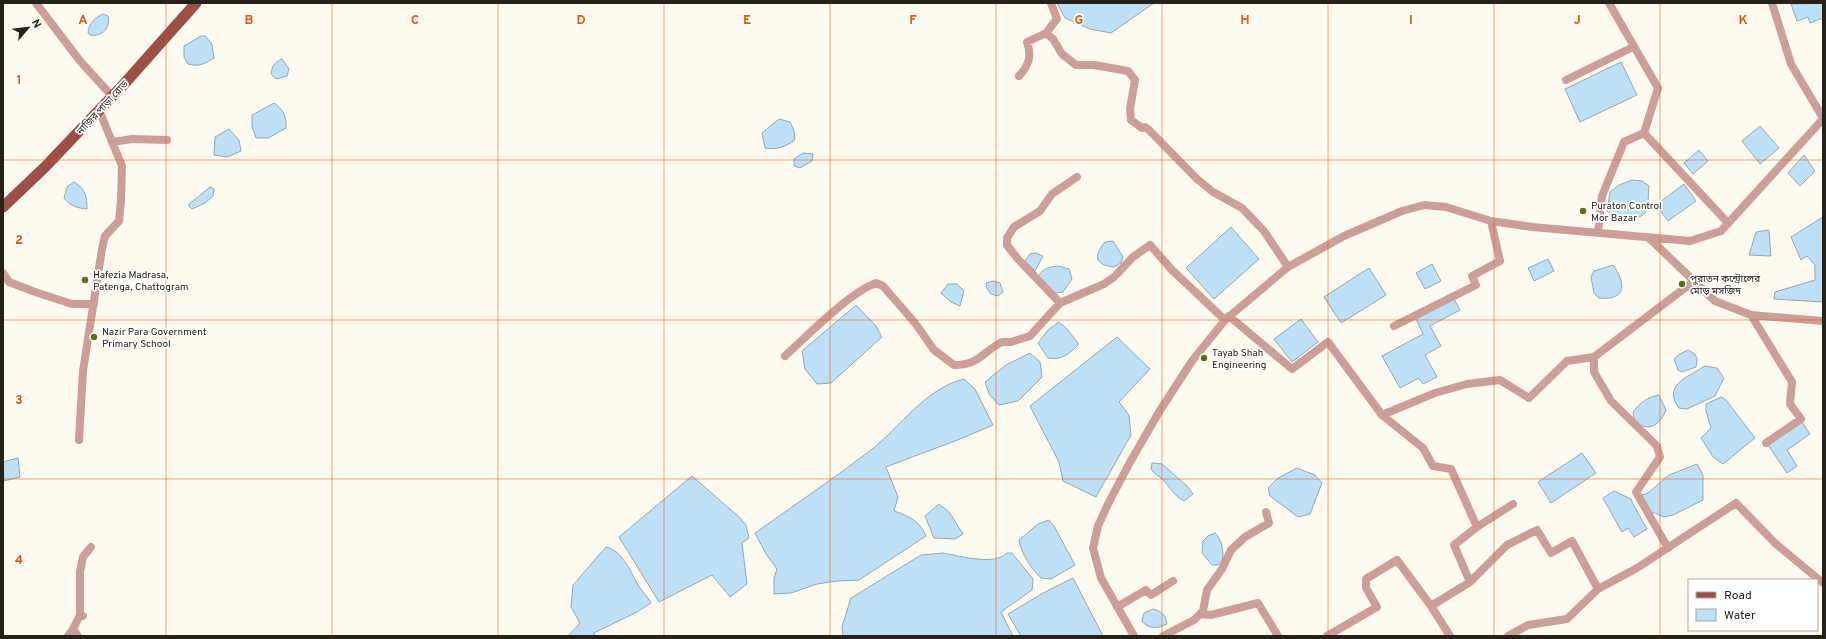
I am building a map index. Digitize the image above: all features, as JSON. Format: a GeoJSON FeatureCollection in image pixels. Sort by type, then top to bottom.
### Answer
{"type":"FeatureCollection","features":[{"type":"Feature","properties":{"kind":"main road","name":"নাজির পাড়া রোড"},"geometry":{"type":"LineString","coordinates":[[3,207],[45,167],[100,110],[196,3]]}},
{"type":"Feature","properties":{"kind":"street"},"geometry":{"type":"LineString","coordinates":[[36,3],[80,61],[112,96]]}},
{"type":"Feature","properties":{"kind":"street"},"geometry":{"type":"LineString","coordinates":[[1019,76],[1027,67],[1030,53],[1027,42],[1046,33],[1057,19],[1051,3]]}},
{"type":"Feature","properties":{"kind":"street"},"geometry":{"type":"LineString","coordinates":[[1598,232],[1602,196],[1624,142],[1644,133],[1658,88],[1609,3]]}},
{"type":"Feature","properties":{"kind":"street"},"geometry":{"type":"LineString","coordinates":[[1134,636],[1101,578],[1093,548],[1098,526],[1108,504],[1159,412],[1192,361],[1227,318],[1288,268],[1344,236],[1402,211],[1424,205],[1446,208],[1491,221],[1532,227],[1649,238],[1690,241],[1721,230],[1823,119],[1790,64],[1772,3]]}},
{"type":"Feature","properties":{"kind":"street"},"geometry":{"type":"LineString","coordinates":[[1046,33],[1053,39],[1062,54],[1076,65],[1094,65],[1128,71],[1136,80],[1130,110],[1131,120],[1142,128],[1144,127],[1148,129],[1197,179],[1213,192],[1242,208],[1264,231],[1288,268]]}},
{"type":"Feature","properties":{"kind":"street"},"geometry":{"type":"LineString","coordinates":[[1566,80],[1634,47]]}},
{"type":"Feature","properties":{"kind":"street"},"geometry":{"type":"LineString","coordinates":[[79,440],[83,371],[102,249],[105,236],[119,221],[120,214],[122,166],[100,110]]}},
{"type":"Feature","properties":{"kind":"street"},"geometry":{"type":"LineString","coordinates":[[1644,133],[1728,223]]}},
{"type":"Feature","properties":{"kind":"street"},"geometry":{"type":"LineString","coordinates":[[113,142],[132,139],[166,140]]}},
{"type":"Feature","properties":{"kind":"street"},"geometry":{"type":"LineString","coordinates":[[1060,304],[1016,258],[1007,245],[1007,238],[1014,227],[1040,211],[1052,194],[1077,177]]}},
{"type":"Feature","properties":{"kind":"street"},"geometry":{"type":"LineString","coordinates":[[1394,326],[1476,284],[1472,276],[1500,261],[1491,221]]}},
{"type":"Feature","properties":{"kind":"street"},"geometry":{"type":"LineString","coordinates":[[1649,238],[1714,301],[1751,315],[1823,321]]}},
{"type":"Feature","properties":{"kind":"street"},"geometry":{"type":"LineString","coordinates":[[785,356],[849,300],[870,285],[876,283],[883,286],[915,323],[934,350],[954,365],[980,359],[1002,342],[1010,342],[1030,336],[1060,304],[1104,284],[1114,277],[1133,257],[1150,245],[1172,270],[1227,318],[1292,369],[1328,342],[1382,415],[1423,448],[1433,466],[1451,469],[1477,527]]}},
{"type":"Feature","properties":{"kind":"street"},"geometry":{"type":"LineString","coordinates":[[3,273],[9,282],[38,293],[72,304],[94,304]]}},
{"type":"Feature","properties":{"kind":"street"},"geometry":{"type":"LineString","coordinates":[[1382,415],[1435,393],[1467,384],[1500,380],[1529,398],[1567,361],[1594,357],[1694,281]]}},
{"type":"Feature","properties":{"kind":"street"},"geometry":{"type":"LineString","coordinates":[[1751,315],[1792,382],[1790,404],[1801,419],[1766,443]]}},
{"type":"Feature","properties":{"kind":"street"},"geometry":{"type":"LineString","coordinates":[[1594,357],[1594,372],[1611,401],[1657,446],[1660,457],[1636,492],[1668,548]]}},
{"type":"Feature","properties":{"kind":"street"},"geometry":{"type":"LineString","coordinates":[[1508,636],[1528,625],[1567,619],[1598,589],[1637,568],[1736,503],[1776,544],[1823,583]]}},
{"type":"Feature","properties":{"kind":"street"},"geometry":{"type":"LineString","coordinates":[[1470,582],[1454,545],[1477,527],[1513,504]]}},
{"type":"Feature","properties":{"kind":"street"},"geometry":{"type":"LineString","coordinates":[[1163,636],[1194,620],[1203,611],[1207,590],[1222,569],[1232,550],[1245,537],[1268,523],[1266,512]]}},
{"type":"Feature","properties":{"kind":"street"},"geometry":{"type":"LineString","coordinates":[[1431,606],[1470,582],[1507,545],[1537,530],[1551,553],[1572,541],[1598,589]]}},
{"type":"Feature","properties":{"kind":"street"},"geometry":{"type":"LineString","coordinates":[[68,636],[75,632],[81,616],[80,572],[83,558],[92,547]]}},
{"type":"Feature","properties":{"kind":"street"},"geometry":{"type":"LineString","coordinates":[[1328,636],[1377,607],[1366,588],[1366,579],[1397,560],[1431,606],[1450,636]]}},
{"type":"Feature","properties":{"kind":"street"},"geometry":{"type":"LineString","coordinates":[[1117,607],[1146,590],[1151,595],[1173,581]]}},
{"type":"Feature","properties":{"kind":"street"},"geometry":{"type":"LineString","coordinates":[[1200,614],[1211,616],[1258,603],[1278,636]]}},
{"type":"Feature","properties":{"kind":"water"},"geometry":{"type":"Polygon","coordinates":[[[1057,3],[1154,3],[1111,33],[1090,29],[1065,18],[1057,3]]]}},
{"type":"Feature","properties":{"kind":"water"},"geometry":{"type":"Polygon","coordinates":[[[1823,3],[1823,18],[1810,23],[1808,17],[1797,21],[1791,4],[1823,3]]]}},
{"type":"Feature","properties":{"kind":"water"},"geometry":{"type":"Polygon","coordinates":[[[103,14],[108,16],[109,20],[107,28],[98,35],[90,35],[88,30],[91,24],[95,19],[103,14]]]}},
{"type":"Feature","properties":{"kind":"water"},"geometry":{"type":"Polygon","coordinates":[[[201,36],[205,36],[212,44],[214,58],[201,64],[188,64],[184,57],[184,46],[201,36]]]}},
{"type":"Feature","properties":{"kind":"water"},"geometry":{"type":"Polygon","coordinates":[[[282,59],[289,69],[287,76],[276,79],[271,74],[272,69],[275,63],[282,59]]]}},
{"type":"Feature","properties":{"kind":"water"},"geometry":{"type":"Polygon","coordinates":[[[1621,62],[1637,95],[1580,122],[1565,89],[1621,62]]]}},
{"type":"Feature","properties":{"kind":"water"},"geometry":{"type":"Polygon","coordinates":[[[274,103],[284,114],[286,128],[268,138],[256,138],[252,126],[252,115],[274,103]]]}},
{"type":"Feature","properties":{"kind":"water"},"geometry":{"type":"Polygon","coordinates":[[[779,119],[790,122],[794,130],[795,140],[781,147],[773,149],[765,148],[762,133],[779,119]]]}},
{"type":"Feature","properties":{"kind":"water"},"geometry":{"type":"Polygon","coordinates":[[[1760,126],[1779,148],[1760,164],[1742,141],[1760,126]]]}},
{"type":"Feature","properties":{"kind":"water"},"geometry":{"type":"Polygon","coordinates":[[[229,129],[239,140],[241,151],[227,157],[214,155],[215,137],[229,129]]]}},
{"type":"Feature","properties":{"kind":"water"},"geometry":{"type":"Polygon","coordinates":[[[1699,150],[1708,161],[1693,174],[1684,163],[1699,150]]]}},
{"type":"Feature","properties":{"kind":"water"},"geometry":{"type":"Polygon","coordinates":[[[803,153],[813,154],[812,161],[800,168],[794,166],[794,159],[803,153]]]}},
{"type":"Feature","properties":{"kind":"water"},"geometry":{"type":"Polygon","coordinates":[[[1804,155],[1815,171],[1800,186],[1788,173],[1804,155]]]}},
{"type":"Feature","properties":{"kind":"water"},"geometry":{"type":"Polygon","coordinates":[[[1632,180],[1642,181],[1649,186],[1648,205],[1646,211],[1643,215],[1633,218],[1610,214],[1607,211],[1610,192],[1619,185],[1632,180]]]}},
{"type":"Feature","properties":{"kind":"water"},"geometry":{"type":"Polygon","coordinates":[[[74,182],[81,187],[85,194],[87,209],[74,206],[64,198],[67,187],[74,182]]]}},
{"type":"Feature","properties":{"kind":"water"},"geometry":{"type":"Polygon","coordinates":[[[1684,184],[1696,201],[1668,221],[1656,205],[1684,184]]]}},
{"type":"Feature","properties":{"kind":"water"},"geometry":{"type":"Polygon","coordinates":[[[210,187],[214,189],[213,196],[205,203],[192,209],[188,205],[210,187]]]}},
{"type":"Feature","properties":{"kind":"water"},"geometry":{"type":"Polygon","coordinates":[[[1823,217],[1823,302],[1774,299],[1775,292],[1815,280],[1815,265],[1807,256],[1801,260],[1791,237],[1823,217]]]}},
{"type":"Feature","properties":{"kind":"water"},"geometry":{"type":"Polygon","coordinates":[[[1231,227],[1259,259],[1214,299],[1186,268],[1231,227]]]}},
{"type":"Feature","properties":{"kind":"water"},"geometry":{"type":"Polygon","coordinates":[[[1769,230],[1771,256],[1749,255],[1756,232],[1769,230]]]}},
{"type":"Feature","properties":{"kind":"water"},"geometry":{"type":"Polygon","coordinates":[[[1113,241],[1123,257],[1121,263],[1114,267],[1103,264],[1098,259],[1101,247],[1105,242],[1113,241]]]}},
{"type":"Feature","properties":{"kind":"water"},"geometry":{"type":"Polygon","coordinates":[[[1036,253],[1043,256],[1035,271],[1025,261],[1030,254],[1036,253]]]}},
{"type":"Feature","properties":{"kind":"water"},"geometry":{"type":"Polygon","coordinates":[[[1548,259],[1554,271],[1534,281],[1528,268],[1548,259]]]}},
{"type":"Feature","properties":{"kind":"water"},"geometry":{"type":"Polygon","coordinates":[[[1432,264],[1441,281],[1425,289],[1416,273],[1432,264]]]}},
{"type":"Feature","properties":{"kind":"water"},"geometry":{"type":"Polygon","coordinates":[[[1613,265],[1622,284],[1619,294],[1615,297],[1599,298],[1594,293],[1591,277],[1594,271],[1613,265]]]}},
{"type":"Feature","properties":{"kind":"water"},"geometry":{"type":"Polygon","coordinates":[[[1058,266],[1069,269],[1072,279],[1063,292],[1055,293],[1039,276],[1042,271],[1047,268],[1058,266]]]}},
{"type":"Feature","properties":{"kind":"water"},"geometry":{"type":"Polygon","coordinates":[[[1369,268],[1386,295],[1341,323],[1324,297],[1369,268]]]}},
{"type":"Feature","properties":{"kind":"water"},"geometry":{"type":"Polygon","coordinates":[[[993,281],[1000,283],[1003,292],[998,296],[991,294],[987,289],[986,283],[993,281]]]}},
{"type":"Feature","properties":{"kind":"water"},"geometry":{"type":"Polygon","coordinates":[[[948,284],[957,284],[964,291],[960,306],[951,302],[941,293],[948,284]]]}},
{"type":"Feature","properties":{"kind":"water"},"geometry":{"type":"Polygon","coordinates":[[[1454,299],[1460,310],[1430,326],[1441,346],[1425,355],[1437,377],[1423,384],[1419,378],[1400,388],[1382,356],[1423,334],[1416,319],[1454,299]]]}},
{"type":"Feature","properties":{"kind":"water"},"geometry":{"type":"Polygon","coordinates":[[[856,305],[876,326],[882,337],[831,383],[817,384],[805,369],[802,351],[856,305]]]}},
{"type":"Feature","properties":{"kind":"water"},"geometry":{"type":"Polygon","coordinates":[[[1301,319],[1318,342],[1292,362],[1274,339],[1301,319]]]}},
{"type":"Feature","properties":{"kind":"water"},"geometry":{"type":"Polygon","coordinates":[[[1059,322],[1079,344],[1065,356],[1053,359],[1048,358],[1038,343],[1048,330],[1059,322]]]}},
{"type":"Feature","properties":{"kind":"water"},"geometry":{"type":"Polygon","coordinates":[[[1117,337],[1150,369],[1119,402],[1129,415],[1131,435],[1096,497],[1063,481],[1059,462],[1030,406],[1117,337]]]}},
{"type":"Feature","properties":{"kind":"water"},"geometry":{"type":"Polygon","coordinates":[[[1688,350],[1695,354],[1697,359],[1696,367],[1682,372],[1678,370],[1674,359],[1688,350]]]}},
{"type":"Feature","properties":{"kind":"water"},"geometry":{"type":"Polygon","coordinates":[[[1030,353],[1040,362],[1042,377],[1018,401],[999,405],[989,394],[985,382],[1006,365],[1030,353]]]}},
{"type":"Feature","properties":{"kind":"water"},"geometry":{"type":"Polygon","coordinates":[[[1705,366],[1717,368],[1724,378],[1715,396],[1687,409],[1679,408],[1675,400],[1675,388],[1679,382],[1705,366]]]}},
{"type":"Feature","properties":{"kind":"water"},"geometry":{"type":"Polygon","coordinates":[[[964,379],[975,389],[993,425],[886,467],[898,497],[894,511],[913,520],[921,526],[926,536],[859,580],[817,584],[791,593],[774,594],[774,578],[777,569],[766,554],[755,533],[871,450],[926,399],[950,384],[964,379]]]}},
{"type":"Feature","properties":{"kind":"water"},"geometry":{"type":"Polygon","coordinates":[[[1659,395],[1666,410],[1661,420],[1649,427],[1639,425],[1634,421],[1633,412],[1638,406],[1647,399],[1659,395]]]}},
{"type":"Feature","properties":{"kind":"water"},"geometry":{"type":"Polygon","coordinates":[[[1721,397],[1726,400],[1755,438],[1723,464],[1713,457],[1701,438],[1711,428],[1706,411],[1706,404],[1721,397]]]}},
{"type":"Feature","properties":{"kind":"water"},"geometry":{"type":"Polygon","coordinates":[[[1802,422],[1810,434],[1787,450],[1797,466],[1787,473],[1768,445],[1802,422]]]}},
{"type":"Feature","properties":{"kind":"water"},"geometry":{"type":"Polygon","coordinates":[[[1582,453],[1596,473],[1551,503],[1538,482],[1582,453]]]}},
{"type":"Feature","properties":{"kind":"water"},"geometry":{"type":"Polygon","coordinates":[[[18,458],[20,477],[4,481],[3,462],[18,458]]]}},
{"type":"Feature","properties":{"kind":"water"},"geometry":{"type":"Polygon","coordinates":[[[1152,463],[1162,464],[1187,486],[1193,494],[1184,501],[1180,499],[1163,480],[1152,471],[1152,463]]]}},
{"type":"Feature","properties":{"kind":"water"},"geometry":{"type":"Polygon","coordinates":[[[1697,464],[1703,475],[1703,500],[1673,515],[1664,517],[1649,511],[1642,495],[1648,493],[1669,475],[1697,464]]]}},
{"type":"Feature","properties":{"kind":"water"},"geometry":{"type":"Polygon","coordinates":[[[1297,468],[1315,475],[1322,483],[1310,514],[1298,517],[1270,496],[1268,488],[1278,478],[1297,468]]]}},
{"type":"Feature","properties":{"kind":"water"},"geometry":{"type":"Polygon","coordinates":[[[692,476],[738,516],[746,525],[749,538],[742,543],[747,584],[730,597],[712,575],[659,602],[619,537],[692,476]]]}},
{"type":"Feature","properties":{"kind":"water"},"geometry":{"type":"Polygon","coordinates":[[[1614,491],[1631,499],[1647,529],[1634,537],[1628,528],[1622,532],[1603,498],[1614,491]]]}},
{"type":"Feature","properties":{"kind":"water"},"geometry":{"type":"Polygon","coordinates":[[[939,504],[949,512],[963,534],[955,539],[934,538],[925,516],[939,504]]]}},
{"type":"Feature","properties":{"kind":"water"},"geometry":{"type":"Polygon","coordinates":[[[1049,520],[1054,526],[1075,565],[1051,579],[1041,578],[1033,570],[1024,556],[1019,540],[1038,524],[1049,520]]]}},
{"type":"Feature","properties":{"kind":"water"},"geometry":{"type":"Polygon","coordinates":[[[1215,533],[1221,542],[1223,557],[1222,561],[1218,565],[1212,565],[1202,553],[1203,541],[1208,536],[1215,533]]]}},
{"type":"Feature","properties":{"kind":"water"},"geometry":{"type":"Polygon","coordinates":[[[606,547],[612,549],[621,557],[651,603],[637,612],[594,633],[594,636],[568,636],[580,623],[571,607],[573,585],[606,547]]]}},
{"type":"Feature","properties":{"kind":"water"},"geometry":{"type":"Polygon","coordinates":[[[943,553],[986,560],[1002,557],[1007,553],[1012,553],[1033,579],[1032,590],[1001,612],[1013,636],[843,636],[842,627],[851,598],[921,555],[943,553]]]}},
{"type":"Feature","properties":{"kind":"water"},"geometry":{"type":"Polygon","coordinates":[[[1073,578],[1103,636],[1021,636],[1008,614],[1043,593],[1073,578]]]}},
{"type":"Feature","properties":{"kind":"water"},"geometry":{"type":"Polygon","coordinates":[[[1153,609],[1163,614],[1166,618],[1167,624],[1160,627],[1150,627],[1144,624],[1142,621],[1144,613],[1153,609]]]}},
{"type":"Feature","properties":{"kind":"place","name":"Puraton Control Mor Bazar"},"geometry":{"type":"Point","coordinates":[1583,211]}},
{"type":"Feature","properties":{"kind":"place","name":"Hafezia Madrasa, Patenga, Chattogram"},"geometry":{"type":"Point","coordinates":[85,280]}},
{"type":"Feature","properties":{"kind":"place","name":"পুরাতন কন্ট্রোলের মোড় মসজিদ"},"geometry":{"type":"Point","coordinates":[1682,284]}},
{"type":"Feature","properties":{"kind":"place","name":"Nazir Para Government Primary School"},"geometry":{"type":"Point","coordinates":[94,337]}},
{"type":"Feature","properties":{"kind":"place","name":"Tayab Shah Engineering"},"geometry":{"type":"Point","coordinates":[1204,358]}}]}
